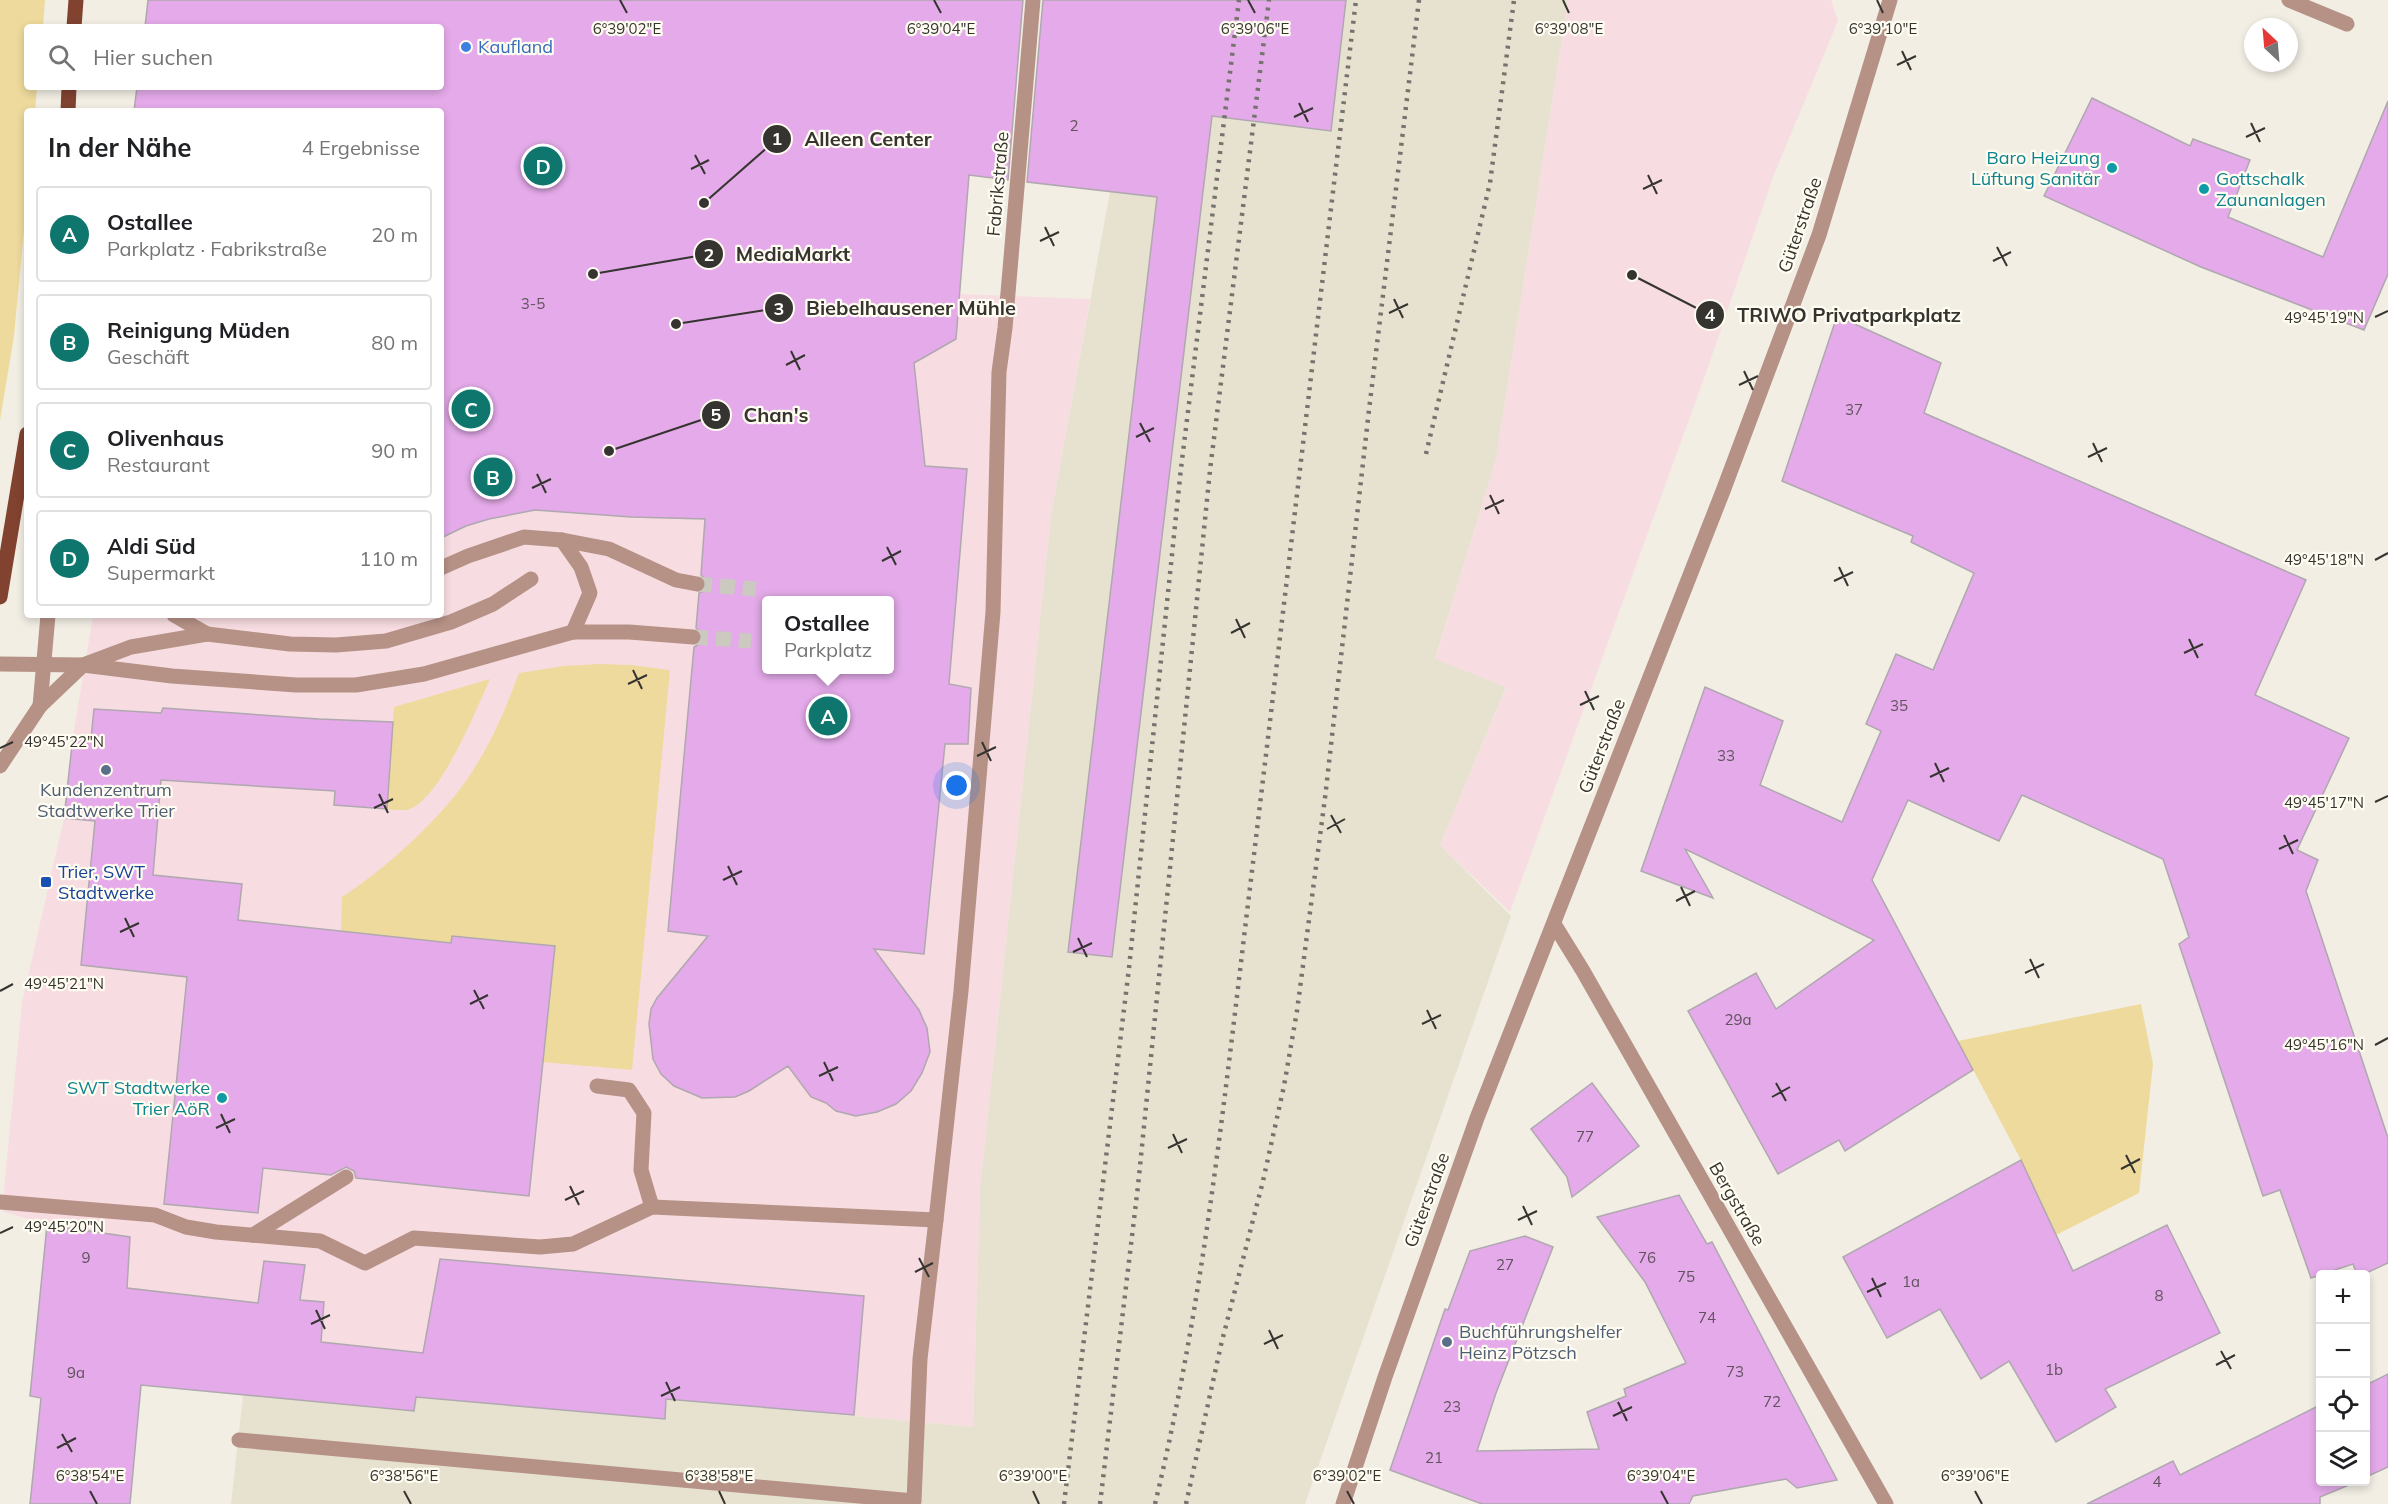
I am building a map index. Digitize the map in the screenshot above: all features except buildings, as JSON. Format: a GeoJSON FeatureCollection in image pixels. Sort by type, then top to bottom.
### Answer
{"type":"FeatureCollection","features":[{"type":"Feature","properties":{"kind":"main road"},"geometry":{"type":"LineString","coordinates":[[74,24],[76,0]]}},
{"type":"Feature","properties":{"kind":"main road"},"geometry":{"type":"LineString","coordinates":[[68,108],[69,90]]}},
{"type":"Feature","properties":{"kind":"main road"},"geometry":{"type":"LineString","coordinates":[[0,597],[24,454]]}},
{"type":"Feature","properties":{"kind":"street","name":"Fabrikstraße"},"geometry":{"type":"LineString","coordinates":[[239,1440],[914,1501],[920,1359],[961,991],[993,612],[999,372],[1005,328],[1033,0]]}},
{"type":"Feature","properties":{"kind":"street","name":"Güterstraße"},"geometry":{"type":"LineString","coordinates":[[1343,1504],[1385,1377],[1473,1129],[1723,491],[1819,235],[1890,0]]}},
{"type":"Feature","properties":{"kind":"street"},"geometry":{"type":"LineString","coordinates":[[2289,0],[2347,24]]}},
{"type":"Feature","properties":{"kind":"street"},"geometry":{"type":"LineString","coordinates":[[444,567],[524,537],[562,540],[609,549],[676,580],[697,584]]}},
{"type":"Feature","properties":{"kind":"street"},"geometry":{"type":"LineString","coordinates":[[562,540],[581,567],[590,593],[573,632]]}},
{"type":"Feature","properties":{"kind":"street"},"geometry":{"type":"LineString","coordinates":[[0,766],[40,706],[83,665],[131,647],[207,634],[290,644],[336,645],[386,641],[451,622],[493,604],[531,579]]}},
{"type":"Feature","properties":{"kind":"street"},"geometry":{"type":"LineString","coordinates":[[40,706],[48,618]]}},
{"type":"Feature","properties":{"kind":"street"},"geometry":{"type":"LineString","coordinates":[[179,618],[207,634]]}},
{"type":"Feature","properties":{"kind":"street"},"geometry":{"type":"LineString","coordinates":[[0,664],[83,665],[172,676],[296,685],[356,685],[424,674],[573,632],[629,632],[693,637]]}},
{"type":"Feature","properties":{"kind":"street","name":"Bergstraße"},"geometry":{"type":"LineString","coordinates":[[1554,924],[1583,970],[1886,1504]]}},
{"type":"Feature","properties":{"kind":"street"},"geometry":{"type":"LineString","coordinates":[[597,1086],[629,1090],[644,1113],[641,1170],[652,1206]]}},
{"type":"Feature","properties":{"kind":"street"},"geometry":{"type":"LineString","coordinates":[[253,1235],[346,1177]]}},
{"type":"Feature","properties":{"kind":"street"},"geometry":{"type":"LineString","coordinates":[[0,1202],[155,1215],[186,1227],[320,1241],[365,1263],[414,1238],[540,1247],[573,1244],[652,1206],[936,1220]]}},
{"type":"Feature","properties":{"kind":"shaded area"},"geometry":{"type":"Polygon","coordinates":[[[0,0],[45,0],[43,24],[24,24],[24,90],[37,90],[35,108],[24,108],[24,230],[14,336],[0,420],[0,0]]]}},
{"type":"Feature","properties":{"kind":"shaded area"},"geometry":{"type":"Polygon","coordinates":[[[148,0],[985,0],[959,294],[1090,299],[1051,515],[980,1189],[973,1427],[666,1399],[665,1419],[416,1397],[243,1395],[215,1330],[219,1299],[162,1292],[126,1291],[130,1237],[47,1225],[2,1211],[22,1003],[64,818],[73,736],[93,618],[444,618],[444,108],[134,108],[137,90],[444,90],[444,24],[145,24],[148,0]]]}},
{"type":"Feature","properties":{"kind":"shaded area"},"geometry":{"type":"Polygon","coordinates":[[[1138,0],[1568,0],[1496,459],[1435,659],[1506,687],[1440,845],[1511,916],[1305,1504],[231,1504],[243,1395],[414,1411],[416,1397],[664,1419],[666,1399],[973,1427],[980,1189],[1051,515],[1119,142],[1138,0]]]}},
{"type":"Feature","properties":{"kind":"shaded area"},"geometry":{"type":"Polygon","coordinates":[[[1568,0],[1831,0],[1838,21],[1773,177],[1706,373],[1510,912],[1440,845],[1506,688],[1435,660],[1496,459],[1568,0]]]}},
{"type":"Feature","properties":{"kind":"shaded area"},"geometry":{"type":"Polygon","coordinates":[[[599,664],[670,670],[632,1070],[543,1062],[554,946],[452,936],[451,943],[341,932],[342,897],[376,873],[409,844],[454,797],[489,742],[519,673],[564,666],[599,664]]]}},
{"type":"Feature","properties":{"kind":"shaded area"},"geometry":{"type":"Polygon","coordinates":[[[490,679],[467,731],[434,788],[422,801],[410,809],[387,809],[394,707],[490,679]]]}},
{"type":"Feature","properties":{"kind":"shaded area"},"geometry":{"type":"Polygon","coordinates":[[[2141,1004],[2153,1064],[2139,1193],[2056,1235],[2021,1160],[1958,1041],[2141,1004]]]}},
{"type":"Feature","properties":{"kind":"tunnel"},"geometry":{"type":"LineString","coordinates":[[697,584],[756,589]]}},
{"type":"Feature","properties":{"kind":"tunnel"},"geometry":{"type":"LineString","coordinates":[[693,637],[751,641]]}},
{"type":"Feature","properties":{"kind":"railway"},"geometry":{"type":"LineString","coordinates":[[1064,1504],[1129,968],[1181,468],[1239,0]]}},
{"type":"Feature","properties":{"kind":"railway"},"geometry":{"type":"LineString","coordinates":[[1100,1504],[1138,1186],[1210,470],[1269,0]]}},
{"type":"Feature","properties":{"kind":"railway"},"geometry":{"type":"LineString","coordinates":[[1155,1504],[1188,1347],[1212,1189],[1356,0]]}},
{"type":"Feature","properties":{"kind":"railway"},"geometry":{"type":"LineString","coordinates":[[1186,1504],[1221,1345],[1263,1181],[1284,1086],[1297,1011],[1325,798],[1419,0]]}},
{"type":"Feature","properties":{"kind":"railway"},"geometry":{"type":"LineString","coordinates":[[1426,454],[1490,183],[1514,0]]}},
{"type":"Feature","properties":{"kind":"place","name":"Kaufland"},"geometry":{"type":"Point","coordinates":[466,47]}},
{"type":"Feature","properties":{"kind":"place","name":"Aldi Süd"},"geometry":{"type":"Point","coordinates":[543,166]}},
{"type":"Feature","properties":{"kind":"place","name":"Baro Heizung Lüftung Sanitär"},"geometry":{"type":"Point","coordinates":[2112,168]}},
{"type":"Feature","properties":{"kind":"place","name":"Gottschalk Zaunanlagen"},"geometry":{"type":"Point","coordinates":[2204,189]}},
{"type":"Feature","properties":{"kind":"place","name":"Alleen Center"},"geometry":{"type":"Point","coordinates":[704,203]}},
{"type":"Feature","properties":{"kind":"place","name":"MediaMarkt"},"geometry":{"type":"Point","coordinates":[593,274]}},
{"type":"Feature","properties":{"kind":"place","name":"TRIWO Privatparkplatz"},"geometry":{"type":"Point","coordinates":[1632,275]}},
{"type":"Feature","properties":{"kind":"place","name":"Biebelhausener Mühle"},"geometry":{"type":"Point","coordinates":[676,324]}},
{"type":"Feature","properties":{"kind":"place","name":"Olivenhaus"},"geometry":{"type":"Point","coordinates":[471,409]}},
{"type":"Feature","properties":{"kind":"place","name":"Chan's"},"geometry":{"type":"Point","coordinates":[609,451]}},
{"type":"Feature","properties":{"kind":"place","name":"Reinigung Müden"},"geometry":{"type":"Point","coordinates":[493,477]}},
{"type":"Feature","properties":{"kind":"place","name":"Ostallee"},"geometry":{"type":"Point","coordinates":[828,716]}},
{"type":"Feature","properties":{"kind":"place","name":"Kundenzentrum Stadtwerke Trier"},"geometry":{"type":"Point","coordinates":[106,770]}},
{"type":"Feature","properties":{"kind":"place","name":"Trier, SWT Stadtwerke"},"geometry":{"type":"Point","coordinates":[46,882]}},
{"type":"Feature","properties":{"kind":"place","name":"SWT Stadtwerke Trier AöR"},"geometry":{"type":"Point","coordinates":[222,1098]}},
{"type":"Feature","properties":{"kind":"place","name":"Buchführungshelfer Heinz Pötzsch"},"geometry":{"type":"Point","coordinates":[1447,1342]}}]}
